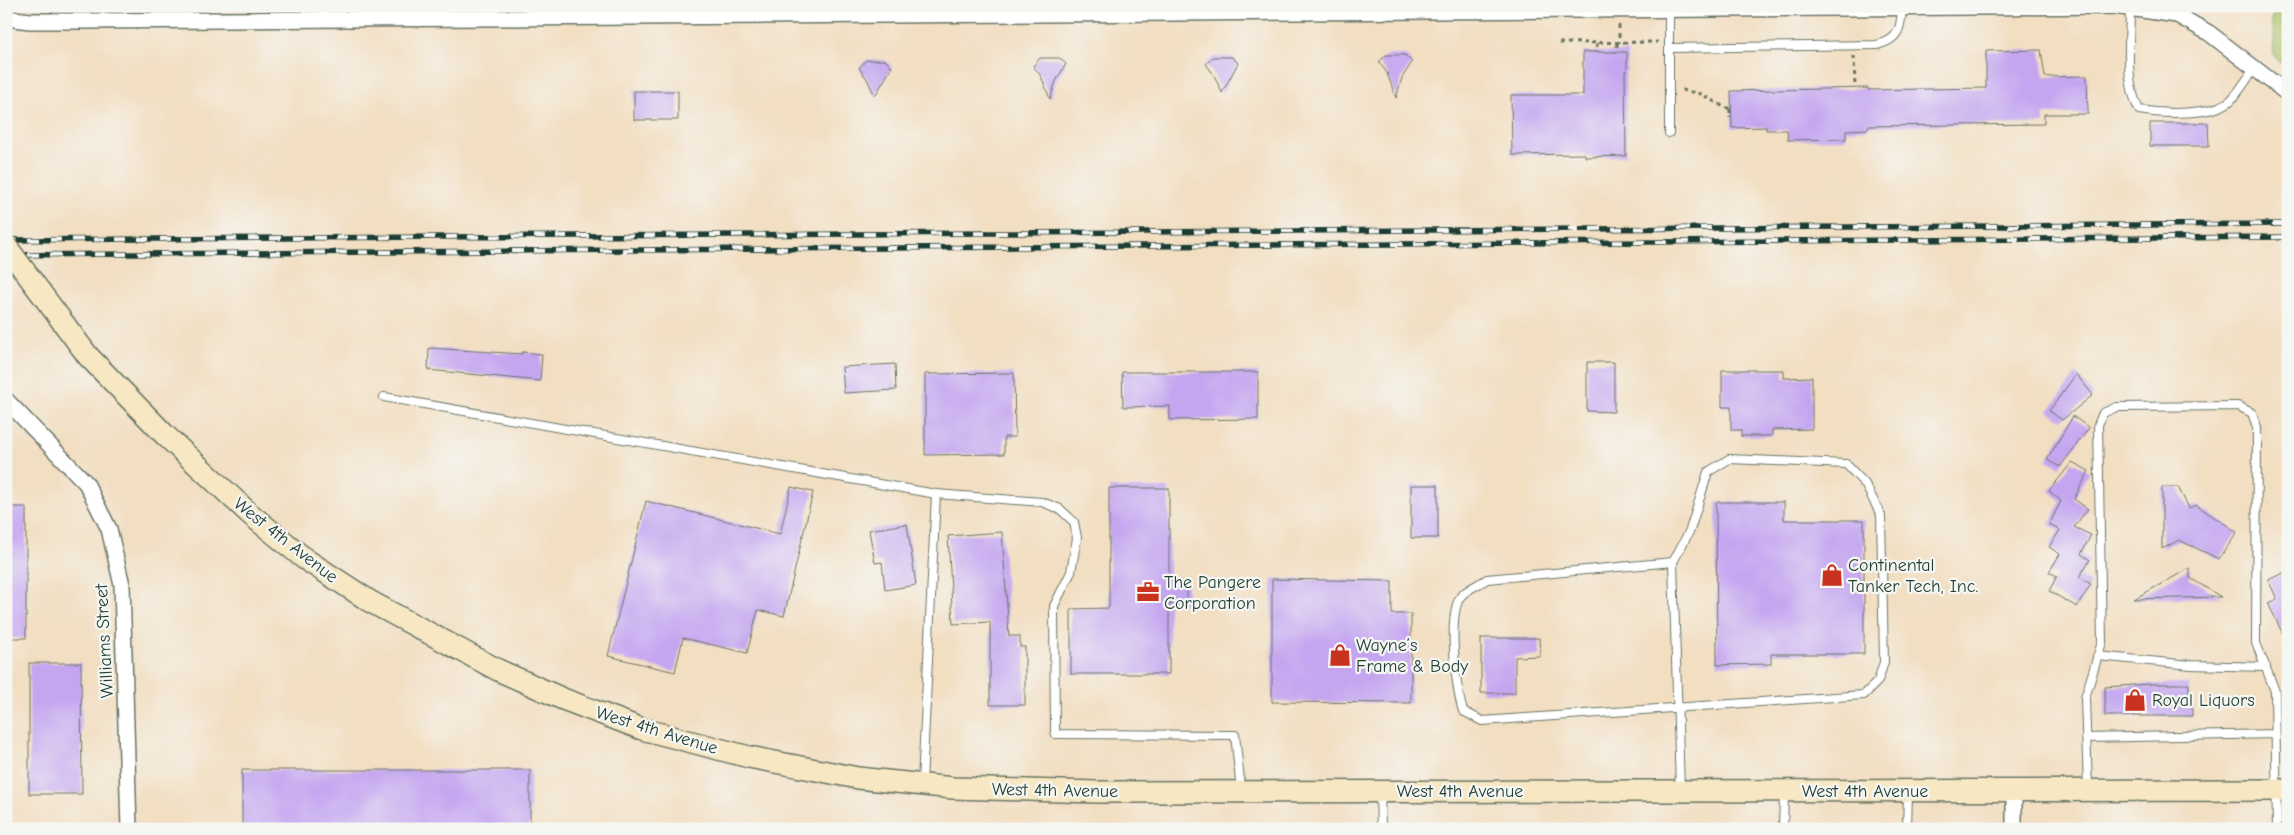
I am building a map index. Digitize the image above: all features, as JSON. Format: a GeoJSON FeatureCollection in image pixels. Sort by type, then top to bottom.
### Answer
{"type":"FeatureCollection","features":[{"type":"Feature","properties":{"kind":"main road","name":"West 4th Avenue"},"geometry":{"type":"LineString","coordinates":[[6,246],[88,356],[165,435],[250,514],[305,559],[371,602],[498,670],[563,699],[642,729],[748,758],[858,778],[922,785],[953,788],[1087,791],[2282,790]]}},
{"type":"Feature","properties":{"kind":"street"},"geometry":{"type":"LineString","coordinates":[[6,18],[30,22],[375,13],[1669,10],[2115,6],[2178,11],[2288,94]]}},
{"type":"Feature","properties":{"kind":"street","name":"Williams Street"},"geometry":{"type":"LineString","coordinates":[[6,400],[86,483],[109,529],[122,585],[129,829]]}},
{"type":"Feature","properties":{"kind":"street"},"geometry":{"type":"LineString","coordinates":[[2014,791],[2014,829]]}},
{"type":"Feature","properties":{"kind":"lane"},"geometry":{"type":"LineString","coordinates":[[1669,45],[1877,46],[1895,38],[1901,28],[1902,8]]}},
{"type":"Feature","properties":{"kind":"lane"},"geometry":{"type":"LineString","coordinates":[[2130,8],[2130,79],[2133,98],[2140,110],[2184,112],[2214,110],[2231,100],[2255,68]]}},
{"type":"Feature","properties":{"kind":"lane"},"geometry":{"type":"LineString","coordinates":[[1669,10],[1669,133]]}},
{"type":"Feature","properties":{"kind":"lane"},"geometry":{"type":"LineString","coordinates":[[384,397],[936,494],[1042,502],[1060,509],[1074,522],[1077,538],[1071,572],[1054,606],[1055,734],[1235,735],[1242,792]]}},
{"type":"Feature","properties":{"kind":"lane"},"geometry":{"type":"LineString","coordinates":[[2088,790],[2085,698],[2102,642],[2098,425],[2103,413],[2118,406],[2238,406],[2252,413],[2256,427],[2256,643],[2275,691],[2276,734],[2282,790],[2277,829]]}},
{"type":"Feature","properties":{"kind":"lane"},"geometry":{"type":"LineString","coordinates":[[1673,562],[1487,579],[1461,596],[1454,614],[1457,690],[1462,711],[1482,721],[1676,708],[1864,695],[1878,681],[1884,662],[1881,515],[1865,484],[1846,464],[1729,459],[1708,472],[1690,530],[1673,562],[1676,708],[1680,791]]}},
{"type":"Feature","properties":{"kind":"lane"},"geometry":{"type":"LineString","coordinates":[[922,785],[936,494]]}},
{"type":"Feature","properties":{"kind":"lane"},"geometry":{"type":"LineString","coordinates":[[2097,656],[2191,665],[2266,667]]}},
{"type":"Feature","properties":{"kind":"lane"},"geometry":{"type":"LineString","coordinates":[[2086,738],[2276,734]]}},
{"type":"Feature","properties":{"kind":"lane"},"geometry":{"type":"LineString","coordinates":[[1783,829],[1784,791]]}},
{"type":"Feature","properties":{"kind":"lane"},"geometry":{"type":"LineString","coordinates":[[1906,829],[1908,791]]}},
{"type":"Feature","properties":{"kind":"lane"},"geometry":{"type":"LineString","coordinates":[[1380,792],[1381,829]]}},
{"type":"Feature","properties":{"kind":"path"},"geometry":{"type":"LineString","coordinates":[[1559,43],[1669,45]]}},
{"type":"Feature","properties":{"kind":"path"},"geometry":{"type":"LineString","coordinates":[[1597,43],[1597,52]]}},
{"type":"Feature","properties":{"kind":"path"},"geometry":{"type":"LineString","coordinates":[[1617,43],[1617,52]]}},
{"type":"Feature","properties":{"kind":"path"},"geometry":{"type":"LineString","coordinates":[[1854,46],[1854,88]]}},
{"type":"Feature","properties":{"kind":"path"},"geometry":{"type":"LineString","coordinates":[[1669,88],[1697,92],[1721,106],[1731,109],[1730,118]]}},
{"type":"Feature","properties":{"kind":"green space"},"geometry":{"type":"Polygon","coordinates":[[[2280,12],[2288,14],[2286,38],[2288,61],[2282,63],[2274,55],[2274,35],[2271,25],[2273,15],[2280,12]]]}},
{"type":"Feature","properties":{"kind":"building"},"geometry":{"type":"Polygon","coordinates":[[[2041,50],[2045,77],[2087,76],[2088,114],[2044,114],[2044,124],[1868,126],[1868,129],[1846,130],[1846,139],[1788,140],[1787,130],[1766,130],[1766,127],[1732,128],[1731,91],[1986,88],[1986,51],[2041,50]]]}},
{"type":"Feature","properties":{"kind":"building"},"geometry":{"type":"Polygon","coordinates":[[[1583,52],[1627,52],[1627,71],[1625,71],[1626,156],[1585,157],[1585,154],[1512,155],[1511,95],[1583,95],[1583,52]]]}},
{"type":"Feature","properties":{"kind":"building"},"geometry":{"type":"Polygon","coordinates":[[[1386,55],[1405,55],[1412,62],[1402,78],[1396,98],[1387,73],[1379,62],[1386,55]]]}},
{"type":"Feature","properties":{"kind":"building"},"geometry":{"type":"Polygon","coordinates":[[[1213,57],[1232,57],[1238,63],[1222,93],[1214,75],[1206,64],[1213,57]]]}},
{"type":"Feature","properties":{"kind":"building"},"geometry":{"type":"Polygon","coordinates":[[[1040,58],[1059,58],[1066,64],[1056,81],[1050,99],[1041,76],[1033,66],[1040,58]]]}},
{"type":"Feature","properties":{"kind":"building"},"geometry":{"type":"Polygon","coordinates":[[[866,60],[885,60],[892,67],[875,96],[859,68],[866,60]]]}},
{"type":"Feature","properties":{"kind":"building"},"geometry":{"type":"Polygon","coordinates":[[[634,91],[678,91],[678,120],[634,120],[634,91]]]}},
{"type":"Feature","properties":{"kind":"building"},"geometry":{"type":"Polygon","coordinates":[[[2150,123],[2208,123],[2209,146],[2150,146],[2150,123]]]}},
{"type":"Feature","properties":{"kind":"building"},"geometry":{"type":"Polygon","coordinates":[[[429,348],[542,354],[540,381],[428,370],[429,348]]]}},
{"type":"Feature","properties":{"kind":"building"},"geometry":{"type":"Polygon","coordinates":[[[1587,362],[1614,362],[1614,412],[1587,411],[1587,362]]]}},
{"type":"Feature","properties":{"kind":"building"},"geometry":{"type":"Polygon","coordinates":[[[895,364],[896,390],[844,393],[842,367],[895,364]]]}},
{"type":"Feature","properties":{"kind":"building"},"geometry":{"type":"Polygon","coordinates":[[[1722,370],[1784,370],[1784,378],[1812,377],[1812,429],[1772,430],[1772,436],[1741,436],[1741,430],[1731,430],[1731,407],[1722,407],[1722,370]]]}},
{"type":"Feature","properties":{"kind":"building"},"geometry":{"type":"Polygon","coordinates":[[[1122,372],[1258,372],[1258,419],[1170,420],[1170,406],[1123,407],[1122,372]]]}},
{"type":"Feature","properties":{"kind":"building"},"geometry":{"type":"Polygon","coordinates":[[[1014,373],[1015,437],[1004,437],[1004,454],[925,455],[925,374],[1014,373]]]}},
{"type":"Feature","properties":{"kind":"building"},"geometry":{"type":"Polygon","coordinates":[[[2076,374],[2093,395],[2062,420],[2049,411],[2076,374]]]}},
{"type":"Feature","properties":{"kind":"building"},"geometry":{"type":"Polygon","coordinates":[[[2073,416],[2089,428],[2060,467],[2047,460],[2073,416]]]}},
{"type":"Feature","properties":{"kind":"building"},"geometry":{"type":"Polygon","coordinates":[[[2072,462],[2089,471],[2074,499],[2088,509],[2074,527],[2091,535],[2081,554],[2090,560],[2079,577],[2091,584],[2077,607],[2049,591],[2057,576],[2049,572],[2060,554],[2049,547],[2060,530],[2049,525],[2061,501],[2049,491],[2072,462]]]}},
{"type":"Feature","properties":{"kind":"building"},"geometry":{"type":"Polygon","coordinates":[[[1411,485],[1438,485],[1438,538],[1411,538],[1411,485]]]}},
{"type":"Feature","properties":{"kind":"building"},"geometry":{"type":"Polygon","coordinates":[[[791,487],[813,492],[784,616],[758,610],[747,653],[683,638],[675,672],[608,656],[646,501],[780,534],[791,487]]]}},
{"type":"Feature","properties":{"kind":"building"},"geometry":{"type":"Polygon","coordinates":[[[2162,487],[2178,487],[2189,508],[2196,505],[2237,532],[2219,559],[2179,540],[2162,549],[2162,487]]]}},
{"type":"Feature","properties":{"kind":"building","name":"The Pangere Corporation"},"geometry":{"type":"Polygon","coordinates":[[[1109,488],[1169,488],[1169,581],[1187,581],[1187,604],[1169,604],[1169,674],[1071,674],[1071,609],[1109,608],[1109,488]]]}},
{"type":"Feature","properties":{"kind":"building","name":"Continental Tanker Tech, Inc."},"geometry":{"type":"Polygon","coordinates":[[[1716,502],[1784,502],[1784,520],[1864,520],[1864,654],[1771,654],[1771,664],[1717,665],[1716,502]]]}},
{"type":"Feature","properties":{"kind":"building"},"geometry":{"type":"Polygon","coordinates":[[[6,507],[26,507],[26,638],[6,638],[6,507]]]}},
{"type":"Feature","properties":{"kind":"building"},"geometry":{"type":"Polygon","coordinates":[[[907,524],[916,585],[885,590],[882,562],[875,563],[869,530],[907,524]]]}},
{"type":"Feature","properties":{"kind":"building"},"geometry":{"type":"Polygon","coordinates":[[[1002,532],[1009,636],[1020,636],[1020,647],[1025,647],[1025,705],[990,705],[990,622],[953,624],[948,536],[1002,532]]]}},
{"type":"Feature","properties":{"kind":"building"},"geometry":{"type":"Polygon","coordinates":[[[2190,568],[2190,578],[2221,597],[2134,599],[2190,568]]]}},
{"type":"Feature","properties":{"kind":"building"},"geometry":{"type":"Polygon","coordinates":[[[2288,571],[2288,645],[2268,603],[2277,599],[2268,580],[2288,571]]]}},
{"type":"Feature","properties":{"kind":"building"},"geometry":{"type":"Polygon","coordinates":[[[1272,579],[1392,581],[1392,614],[1411,614],[1411,703],[1272,702],[1272,579]]]}},
{"type":"Feature","properties":{"kind":"building"},"geometry":{"type":"Polygon","coordinates":[[[1481,638],[1539,638],[1540,656],[1515,657],[1515,693],[1481,693],[1481,638]]]}},
{"type":"Feature","properties":{"kind":"building"},"geometry":{"type":"Polygon","coordinates":[[[29,663],[81,663],[82,794],[29,794],[29,663]]]}},
{"type":"Feature","properties":{"kind":"building"},"geometry":{"type":"Polygon","coordinates":[[[2189,684],[2189,699],[2192,699],[2192,716],[2105,716],[2105,687],[2189,684]]]}},
{"type":"Feature","properties":{"kind":"building"},"geometry":{"type":"Polygon","coordinates":[[[242,770],[530,770],[530,829],[242,829],[242,770]]]}},
{"type":"Feature","properties":{"kind":"railway"},"geometry":{"type":"LineString","coordinates":[[6,240],[2288,224]]}},
{"type":"Feature","properties":{"kind":"railway"},"geometry":{"type":"LineString","coordinates":[[6,255],[2288,237]]}},
{"type":"Feature","properties":{"kind":"place","name":"Continental Tanker Tech, Inc."},"geometry":{"type":"Point","coordinates":[1832,575]}},
{"type":"Feature","properties":{"kind":"place","name":"The Pangere Corporation"},"geometry":{"type":"Point","coordinates":[1148,592]}},
{"type":"Feature","properties":{"kind":"place","name":"Wayne’s Frame & Body"},"geometry":{"type":"Point","coordinates":[1340,655]}},
{"type":"Feature","properties":{"kind":"place","name":"Royal Liquors"},"geometry":{"type":"Point","coordinates":[2135,700]}}]}
